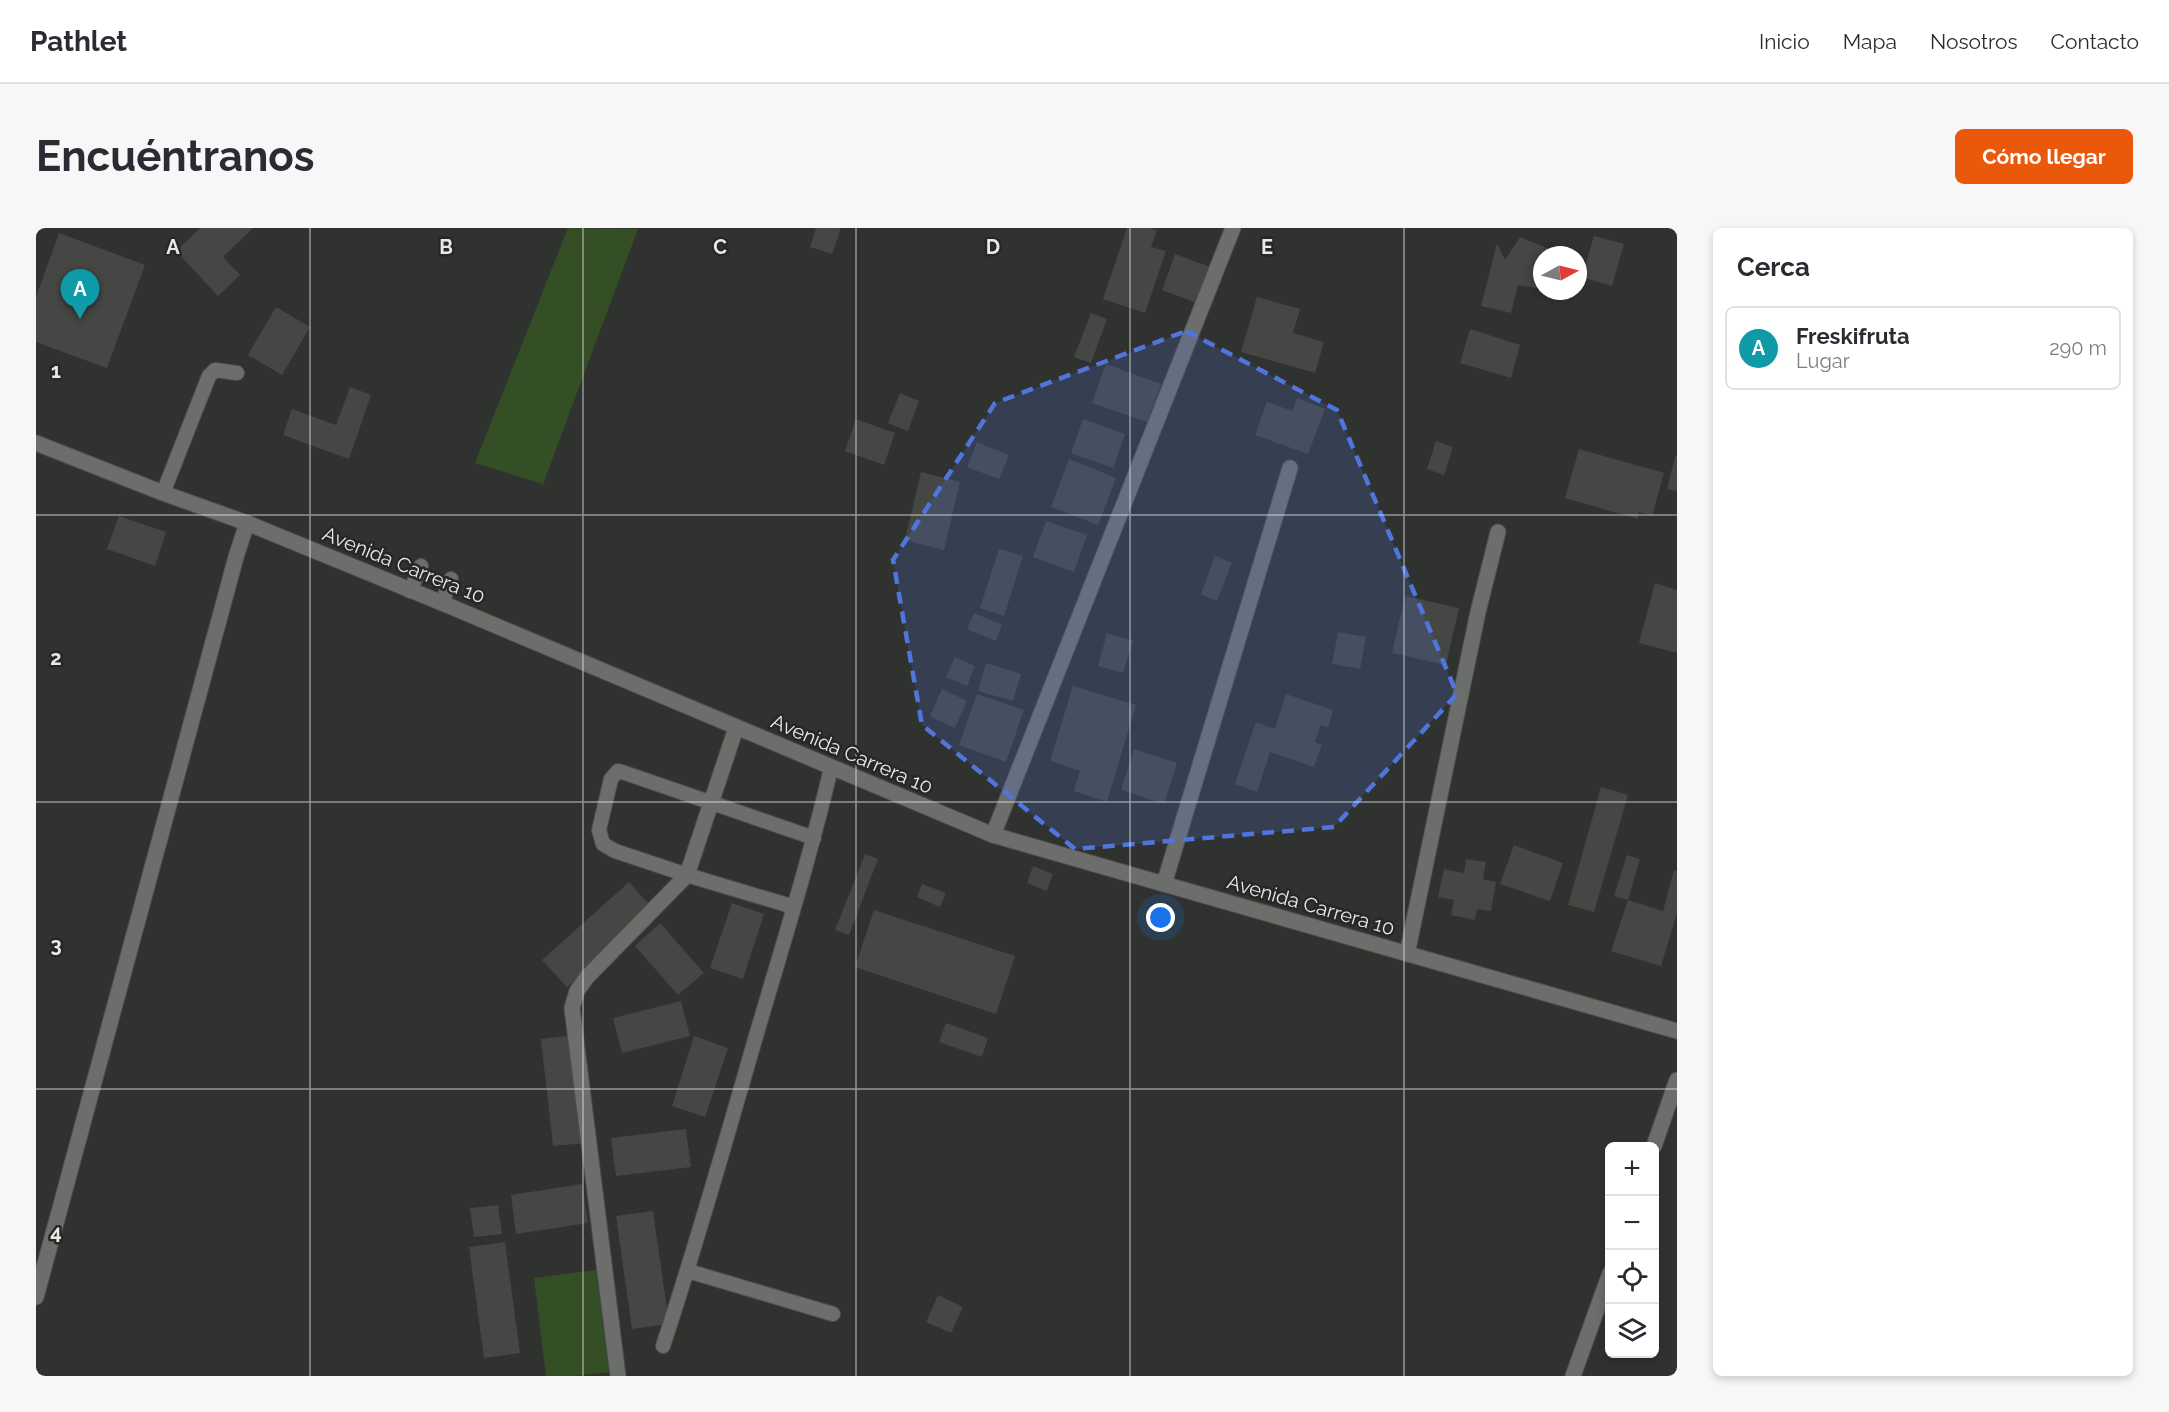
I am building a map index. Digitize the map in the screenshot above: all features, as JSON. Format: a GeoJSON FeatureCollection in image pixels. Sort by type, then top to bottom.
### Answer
{"type":"FeatureCollection","features":[{"type":"Feature","properties":{"kind":"street"},"geometry":{"type":"LineString","coordinates":[[993,835],[1233,228]]}},
{"type":"Feature","properties":{"kind":"street","name":"Avenida Carrera 10"},"geometry":{"type":"LineString","coordinates":[[36,443],[247,524],[442,603],[993,835],[1677,1031]]}},
{"type":"Feature","properties":{"kind":"street"},"geometry":{"type":"LineString","coordinates":[[1164,885],[1290,468]]}},
{"type":"Feature","properties":{"kind":"street"},"geometry":{"type":"LineString","coordinates":[[36,1297],[236,557],[247,524]]}},
{"type":"Feature","properties":{"kind":"street"},"geometry":{"type":"LineString","coordinates":[[1407,954],[1478,612],[1498,532]]}},
{"type":"Feature","properties":{"kind":"street"},"geometry":{"type":"LineString","coordinates":[[618,1376],[572,1008],[577,991],[587,977],[687,875],[736,728]]}},
{"type":"Feature","properties":{"kind":"street"},"geometry":{"type":"LineString","coordinates":[[1655,1142],[1677,1080]]}},
{"type":"Feature","properties":{"kind":"street"},"geometry":{"type":"LineString","coordinates":[[1573,1376],[1605,1287]]}},
{"type":"Feature","properties":{"kind":"lane"},"geometry":{"type":"LineString","coordinates":[[163,493],[209,376],[215,370],[237,373]]}},
{"type":"Feature","properties":{"kind":"lane"},"geometry":{"type":"LineString","coordinates":[[410,591],[421,566]]}},
{"type":"Feature","properties":{"kind":"lane"},"geometry":{"type":"LineString","coordinates":[[442,603],[451,579]]}},
{"type":"Feature","properties":{"kind":"lane"},"geometry":{"type":"LineString","coordinates":[[663,1346],[688,1271],[794,907],[831,768]]}},
{"type":"Feature","properties":{"kind":"lane"},"geometry":{"type":"LineString","coordinates":[[794,907],[687,875],[615,851],[603,844],[599,830],[611,779],[618,771],[626,772],[814,838]]}},
{"type":"Feature","properties":{"kind":"lane"},"geometry":{"type":"LineString","coordinates":[[688,1271],[833,1314]]}},
{"type":"Feature","properties":{"kind":"highlighted area"},"geometry":{"type":"Polygon","coordinates":[[[1186,331],[1337,410],[1457,694],[1334,827],[1075,849],[922,725],[893,560],[995,403],[1186,331]]]}},
{"type":"Feature","properties":{"kind":"green space"},"geometry":{"type":"Polygon","coordinates":[[[568,228],[638,229],[543,484],[475,463],[568,228]]]}},
{"type":"Feature","properties":{"kind":"green space"},"geometry":{"type":"Polygon","coordinates":[[[596,1270],[609,1372],[576,1376],[546,1376],[534,1278],[596,1270]]]}},
{"type":"Feature","properties":{"kind":"building"},"geometry":{"type":"Polygon","coordinates":[[[200,228],[253,228],[223,257],[240,275],[218,296],[176,251],[200,228]]]}},
{"type":"Feature","properties":{"kind":"building"},"geometry":{"type":"Polygon","coordinates":[[[816,228],[841,228],[832,254],[810,247],[816,228]]]}},
{"type":"Feature","properties":{"kind":"building"},"geometry":{"type":"Polygon","coordinates":[[[1127,228],[1157,230],[1151,247],[1166,251],[1145,313],[1103,299],[1127,228]]]}},
{"type":"Feature","properties":{"kind":"building"},"geometry":{"type":"Polygon","coordinates":[[[59,233],[145,265],[107,368],[36,342],[36,297],[59,233]]]}},
{"type":"Feature","properties":{"kind":"building"},"geometry":{"type":"Polygon","coordinates":[[[1594,236],[1624,244],[1612,286],[1587,278],[1587,260],[1594,236]]]}},
{"type":"Feature","properties":{"kind":"building"},"geometry":{"type":"Polygon","coordinates":[[[1520,237],[1542,246],[1533,246],[1533,288],[1518,285],[1511,313],[1481,306],[1497,243],[1505,260],[1520,237]]]}},
{"type":"Feature","properties":{"kind":"building"},"geometry":{"type":"Polygon","coordinates":[[[1175,254],[1210,267],[1197,303],[1162,290],[1175,254]]]}},
{"type":"Feature","properties":{"kind":"building"},"geometry":{"type":"Polygon","coordinates":[[[1257,297],[1300,309],[1293,333],[1324,342],[1315,373],[1241,352],[1257,297]]]}},
{"type":"Feature","properties":{"kind":"building"},"geometry":{"type":"Polygon","coordinates":[[[276,307],[310,327],[282,375],[248,355],[276,307]]]}},
{"type":"Feature","properties":{"kind":"building"},"geometry":{"type":"Polygon","coordinates":[[[1091,313],[1107,319],[1091,363],[1074,357],[1091,313]]]}},
{"type":"Feature","properties":{"kind":"building"},"geometry":{"type":"Polygon","coordinates":[[[1470,329],[1520,345],[1511,378],[1460,363],[1470,329]]]}},
{"type":"Feature","properties":{"kind":"building"},"geometry":{"type":"Polygon","coordinates":[[[1106,364],[1161,384],[1147,422],[1092,403],[1106,364]]]}},
{"type":"Feature","properties":{"kind":"building"},"geometry":{"type":"Polygon","coordinates":[[[350,387],[371,395],[349,459],[283,435],[292,409],[336,425],[350,387]]]}},
{"type":"Feature","properties":{"kind":"building"},"geometry":{"type":"Polygon","coordinates":[[[900,393],[919,401],[908,431],[888,423],[900,393]]]}},
{"type":"Feature","properties":{"kind":"building"},"geometry":{"type":"Polygon","coordinates":[[[1297,398],[1325,409],[1308,454],[1255,435],[1267,402],[1292,411],[1297,398]]]}},
{"type":"Feature","properties":{"kind":"building"},"geometry":{"type":"Polygon","coordinates":[[[856,419],[895,433],[884,465],[845,451],[856,419]]]}},
{"type":"Feature","properties":{"kind":"building"},"geometry":{"type":"Polygon","coordinates":[[[1083,419],[1125,434],[1113,468],[1071,453],[1083,419]]]}},
{"type":"Feature","properties":{"kind":"building"},"geometry":{"type":"Polygon","coordinates":[[[1436,441],[1453,447],[1444,475],[1427,469],[1436,441]]]}},
{"type":"Feature","properties":{"kind":"building"},"geometry":{"type":"Polygon","coordinates":[[[977,442],[1009,455],[999,479],[967,467],[977,442]]]}},
{"type":"Feature","properties":{"kind":"building"},"geometry":{"type":"Polygon","coordinates":[[[1579,449],[1664,473],[1652,516],[1639,512],[1638,519],[1565,498],[1579,449]]]}},
{"type":"Feature","properties":{"kind":"building"},"geometry":{"type":"Polygon","coordinates":[[[1675,456],[1677,456],[1677,491],[1667,489],[1675,456]]]}},
{"type":"Feature","properties":{"kind":"building"},"geometry":{"type":"Polygon","coordinates":[[[1069,459],[1116,478],[1098,525],[1051,507],[1069,459]]]}},
{"type":"Feature","properties":{"kind":"building"},"geometry":{"type":"Polygon","coordinates":[[[921,472],[960,482],[944,550],[905,540],[921,472]]]}},
{"type":"Feature","properties":{"kind":"building"},"geometry":{"type":"Polygon","coordinates":[[[119,516],[166,532],[155,566],[107,549],[119,516]]]}},
{"type":"Feature","properties":{"kind":"building"},"geometry":{"type":"Polygon","coordinates":[[[1046,521],[1087,535],[1074,572],[1033,557],[1046,521]]]}},
{"type":"Feature","properties":{"kind":"building"},"geometry":{"type":"Polygon","coordinates":[[[999,549],[1023,556],[1004,616],[980,608],[999,549]]]}},
{"type":"Feature","properties":{"kind":"building"},"geometry":{"type":"Polygon","coordinates":[[[1215,556],[1232,563],[1217,601],[1201,594],[1215,556]]]}},
{"type":"Feature","properties":{"kind":"building"},"geometry":{"type":"Polygon","coordinates":[[[1655,583],[1677,590],[1677,653],[1639,643],[1655,583]]]}},
{"type":"Feature","properties":{"kind":"building"},"geometry":{"type":"Polygon","coordinates":[[[1405,596],[1459,608],[1446,665],[1392,653],[1405,596]]]}},
{"type":"Feature","properties":{"kind":"building"},"geometry":{"type":"Polygon","coordinates":[[[974,613],[1002,625],[996,641],[967,629],[974,613]]]}},
{"type":"Feature","properties":{"kind":"building"},"geometry":{"type":"Polygon","coordinates":[[[1338,632],[1366,637],[1360,669],[1332,664],[1338,632]]]}},
{"type":"Feature","properties":{"kind":"building"},"geometry":{"type":"Polygon","coordinates":[[[1107,633],[1133,641],[1123,673],[1098,666],[1107,633]]]}},
{"type":"Feature","properties":{"kind":"building"},"geometry":{"type":"Polygon","coordinates":[[[955,657],[975,666],[967,686],[946,677],[955,657]]]}},
{"type":"Feature","properties":{"kind":"building"},"geometry":{"type":"Polygon","coordinates":[[[986,663],[1021,674],[1013,701],[978,691],[986,663]]]}},
{"type":"Feature","properties":{"kind":"building"},"geometry":{"type":"Polygon","coordinates":[[[1073,686],[1136,705],[1107,802],[1074,791],[1080,771],[1050,761],[1073,686]]]}},
{"type":"Feature","properties":{"kind":"building"},"geometry":{"type":"Polygon","coordinates":[[[942,689],[967,701],[955,728],[930,716],[942,689]]]}},
{"type":"Feature","properties":{"kind":"building"},"geometry":{"type":"Polygon","coordinates":[[[977,694],[1024,710],[1006,762],[959,745],[977,694]]]}},
{"type":"Feature","properties":{"kind":"building"},"geometry":{"type":"Polygon","coordinates":[[[1286,694],[1333,710],[1328,727],[1321,725],[1315,742],[1322,745],[1314,767],[1270,752],[1257,792],[1235,784],[1256,722],[1275,729],[1286,694]]]}},
{"type":"Feature","properties":{"kind":"building"},"geometry":{"type":"Polygon","coordinates":[[[1134,749],[1177,763],[1164,804],[1121,790],[1134,749]]]}},
{"type":"Feature","properties":{"kind":"building"},"geometry":{"type":"Polygon","coordinates":[[[1601,787],[1628,795],[1594,912],[1568,905],[1601,787]]]}},
{"type":"Feature","properties":{"kind":"building"},"geometry":{"type":"Polygon","coordinates":[[[1514,845],[1563,863],[1550,901],[1500,884],[1514,845]]]}},
{"type":"Feature","properties":{"kind":"building"},"geometry":{"type":"Polygon","coordinates":[[[865,854],[878,859],[849,935],[835,930],[865,854]]]}},
{"type":"Feature","properties":{"kind":"building"},"geometry":{"type":"Polygon","coordinates":[[[1627,855],[1640,859],[1628,900],[1614,896],[1627,855]]]}},
{"type":"Feature","properties":{"kind":"building"},"geometry":{"type":"Polygon","coordinates":[[[1466,859],[1486,862],[1483,879],[1496,882],[1491,911],[1477,909],[1475,920],[1451,915],[1454,900],[1438,897],[1444,869],[1464,873],[1466,859]]]}},
{"type":"Feature","properties":{"kind":"building"},"geometry":{"type":"Polygon","coordinates":[[[1033,866],[1053,874],[1047,891],[1027,883],[1033,866]]]}},
{"type":"Feature","properties":{"kind":"building"},"geometry":{"type":"Polygon","coordinates":[[[1674,870],[1677,871],[1677,913],[1661,966],[1611,951],[1628,900],[1663,911],[1674,870]]]}},
{"type":"Feature","properties":{"kind":"building"},"geometry":{"type":"Polygon","coordinates":[[[629,882],[653,909],[567,987],[542,960],[629,882]]]}},
{"type":"Feature","properties":{"kind":"building"},"geometry":{"type":"Polygon","coordinates":[[[922,884],[946,893],[940,907],[917,897],[922,884]]]}},
{"type":"Feature","properties":{"kind":"building"},"geometry":{"type":"Polygon","coordinates":[[[732,903],[764,914],[743,979],[710,968],[732,903]]]}},
{"type":"Feature","properties":{"kind":"building"},"geometry":{"type":"Polygon","coordinates":[[[874,910],[1015,956],[996,1014],[855,967],[874,910]]]}},
{"type":"Feature","properties":{"kind":"building"},"geometry":{"type":"Polygon","coordinates":[[[660,923],[704,973],[678,995],[635,946],[660,923]]]}},
{"type":"Feature","properties":{"kind":"building"},"geometry":{"type":"Polygon","coordinates":[[[681,1001],[690,1036],[622,1053],[613,1018],[681,1001]]]}},
{"type":"Feature","properties":{"kind":"building"},"geometry":{"type":"Polygon","coordinates":[[[946,1023],[988,1038],[982,1057],[939,1042],[946,1023]]]}},
{"type":"Feature","properties":{"kind":"building"},"geometry":{"type":"Polygon","coordinates":[[[575,1035],[587,1143],[553,1146],[541,1039],[575,1035]]]}},
{"type":"Feature","properties":{"kind":"building"},"geometry":{"type":"Polygon","coordinates":[[[694,1036],[728,1048],[705,1117],[672,1106],[694,1036]]]}},
{"type":"Feature","properties":{"kind":"building"},"geometry":{"type":"Polygon","coordinates":[[[686,1129],[691,1167],[616,1176],[611,1138],[686,1129]]]}},
{"type":"Feature","properties":{"kind":"building"},"geometry":{"type":"Polygon","coordinates":[[[582,1184],[588,1223],[516,1234],[511,1195],[582,1184]]]}},
{"type":"Feature","properties":{"kind":"building"},"geometry":{"type":"Polygon","coordinates":[[[498,1205],[502,1234],[474,1237],[470,1208],[498,1205]]]}},
{"type":"Feature","properties":{"kind":"building"},"geometry":{"type":"Polygon","coordinates":[[[653,1211],[669,1324],[632,1329],[616,1216],[653,1211]]]}},
{"type":"Feature","properties":{"kind":"building"},"geometry":{"type":"Polygon","coordinates":[[[505,1242],[520,1353],[484,1358],[469,1247],[505,1242]]]}},
{"type":"Feature","properties":{"kind":"building"},"geometry":{"type":"Polygon","coordinates":[[[938,1295],[963,1307],[951,1333],[926,1322],[938,1295]]]}},
{"type":"Feature","properties":{"kind":"place","name":"Freskifruta"},"geometry":{"type":"Point","coordinates":[80,319]}}]}
